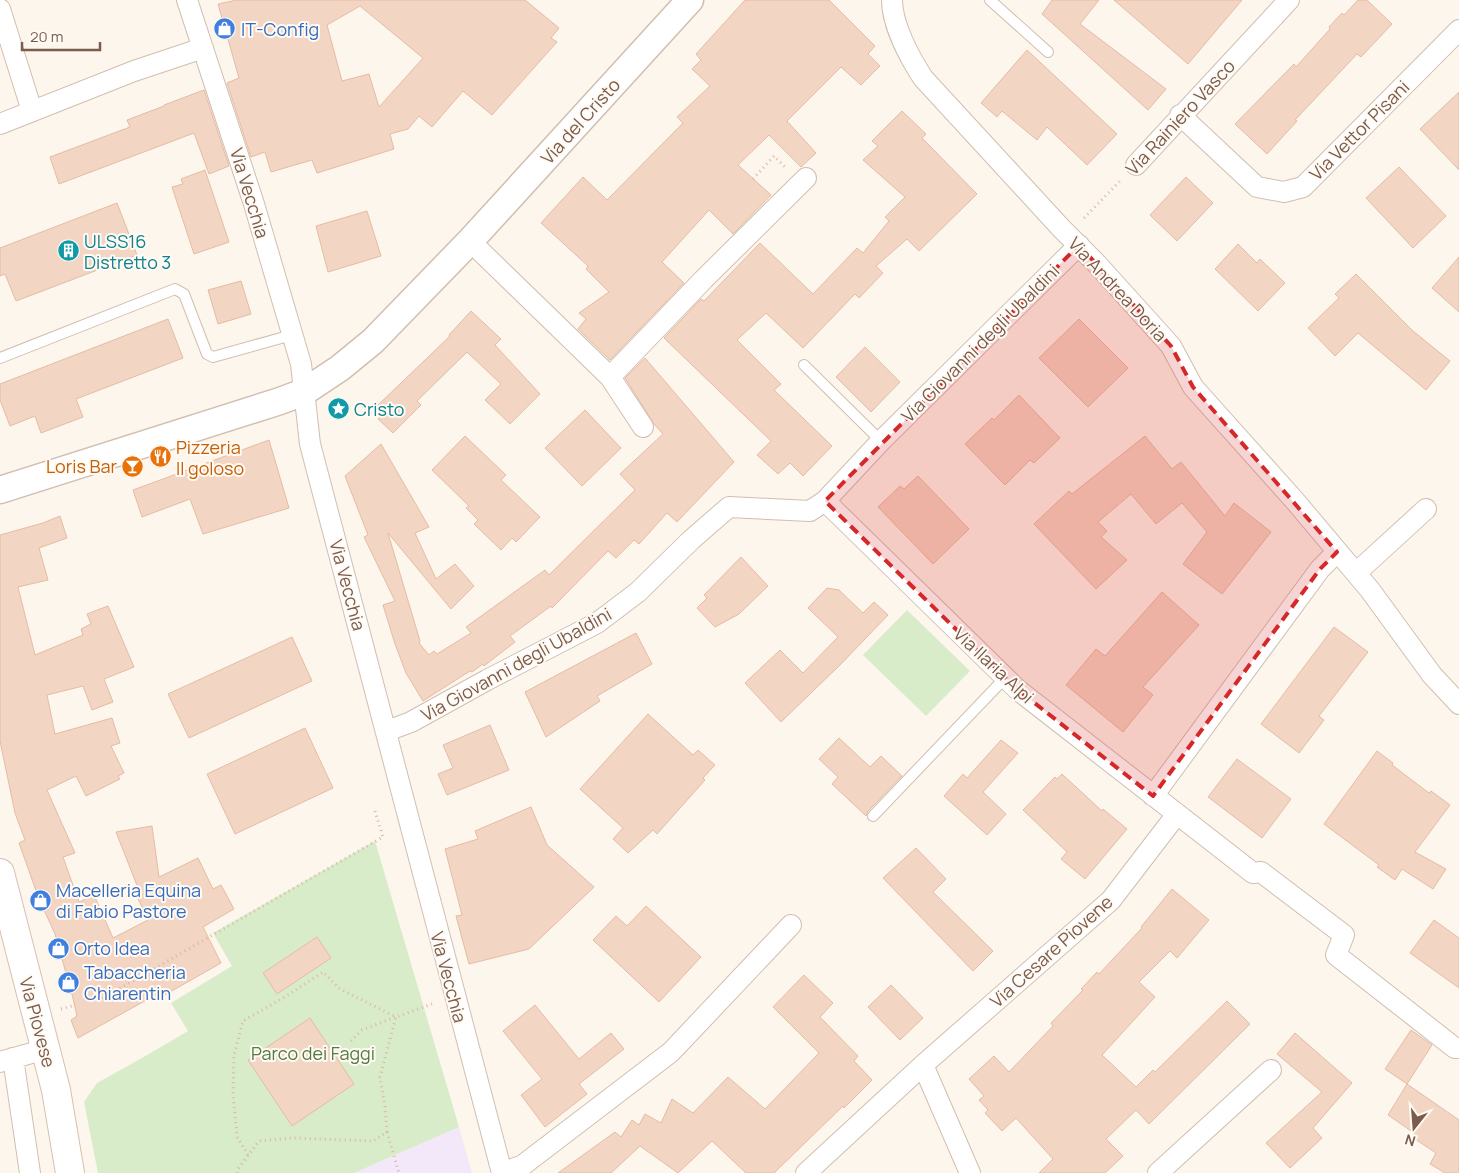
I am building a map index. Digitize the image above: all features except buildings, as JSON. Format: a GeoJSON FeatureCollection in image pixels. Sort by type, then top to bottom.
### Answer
{"type":"FeatureCollection","features":[{"type":"Feature","properties":{"kind":"main road","name":"Via Piovese"},"geometry":{"type":"LineString","coordinates":[[0,876],[56,1090],[70,1173]]}},
{"type":"Feature","properties":{"kind":"street","name":"Via Vecchia"},"geometry":{"type":"LineString","coordinates":[[187,0],[254,204],[301,364],[310,444],[454,998],[502,1173],[523,1165],[671,1052],[791,926]]}},
{"type":"Feature","properties":{"kind":"street","name":"Via del Cristo"},"geometry":{"type":"LineString","coordinates":[[0,490],[243,414],[304,392],[340,368],[373,341],[470,241],[690,0]]}},
{"type":"Feature","properties":{"kind":"street","name":"Via Andrea Doria"},"geometry":{"type":"LineString","coordinates":[[892,0],[899,30],[911,60],[923,78],[1171,346],[1193,388],[1295,501],[1356,573],[1432,675],[1459,704]]}},
{"type":"Feature","properties":{"kind":"street","name":"Via Rainiero Vasco"},"geometry":{"type":"LineString","coordinates":[[1136,165],[1180,115],[1289,0]]}},
{"type":"Feature","properties":{"kind":"street"},"geometry":{"type":"LineString","coordinates":[[0,9],[32,111]]}},
{"type":"Feature","properties":{"kind":"street","name":"Via Vettor Pisani"},"geometry":{"type":"LineString","coordinates":[[1180,115],[1257,187],[1284,192],[1303,187],[1459,30]]}},
{"type":"Feature","properties":{"kind":"street"},"geometry":{"type":"LineString","coordinates":[[0,124],[125,75],[203,48]]}},
{"type":"Feature","properties":{"kind":"street"},"geometry":{"type":"LineString","coordinates":[[610,377],[804,181]]}},
{"type":"Feature","properties":{"kind":"street"},"geometry":{"type":"LineString","coordinates":[[470,241],[610,377],[643,427]]}},
{"type":"Feature","properties":{"kind":"street","name":"Via Giovanni degli Ubaldini"},"geometry":{"type":"LineString","coordinates":[[386,731],[411,722],[597,623],[638,592],[691,540],[730,507],[810,511],[825,500],[881,441],[1079,245]]}},
{"type":"Feature","properties":{"kind":"street","name":"Via Ilaria Alpi"},"geometry":{"type":"LineString","coordinates":[[825,500],[1018,690],[1177,814]]}},
{"type":"Feature","properties":{"kind":"street"},"geometry":{"type":"LineString","coordinates":[[1356,573],[1426,509]]}},
{"type":"Feature","properties":{"kind":"street"},"geometry":{"type":"LineString","coordinates":[[1153,796],[1320,569],[1337,552]]}},
{"type":"Feature","properties":{"kind":"street"},"geometry":{"type":"LineString","coordinates":[[1177,814],[1253,873],[1261,872],[1344,936],[1336,955],[1455,1048],[1459,1048]]}},
{"type":"Feature","properties":{"kind":"street","name":"Via Cesare Piovene"},"geometry":{"type":"LineString","coordinates":[[806,1173],[923,1065],[1111,900],[1177,814]]}},
{"type":"Feature","properties":{"kind":"street"},"geometry":{"type":"LineString","coordinates":[[7,1060],[46,1049]]}},
{"type":"Feature","properties":{"kind":"street","name":"Via Piovese"},"geometry":{"type":"LineString","coordinates":[[7,1060],[30,1173]]}},
{"type":"Feature","properties":{"kind":"street"},"geometry":{"type":"LineString","coordinates":[[923,1065],[970,1173]]}},
{"type":"Feature","properties":{"kind":"street"},"geometry":{"type":"LineString","coordinates":[[1158,1173],[1271,1070]]}},
{"type":"Feature","properties":{"kind":"lane"},"geometry":{"type":"LineString","coordinates":[[990,0],[1048,52]]}},
{"type":"Feature","properties":{"kind":"lane"},"geometry":{"type":"LineString","coordinates":[[0,358],[175,289],[184,294],[207,354],[213,358],[292,335]]}},
{"type":"Feature","properties":{"kind":"lane"},"geometry":{"type":"LineString","coordinates":[[804,365],[881,441]]}},
{"type":"Feature","properties":{"kind":"lane"},"geometry":{"type":"LineString","coordinates":[[873,816],[1005,678]]}},
{"type":"Feature","properties":{"kind":"path"},"geometry":{"type":"LineString","coordinates":[[753,179],[774,156],[804,181]]}},
{"type":"Feature","properties":{"kind":"path","name":"Via Rainiero Vasco"},"geometry":{"type":"LineString","coordinates":[[1080,222],[1136,165]]}},
{"type":"Feature","properties":{"kind":"path"},"geometry":{"type":"LineString","coordinates":[[98,1001],[383,837],[375,811]]}},
{"type":"Feature","properties":{"kind":"path"},"geometry":{"type":"LineString","coordinates":[[248,1155],[237,1137],[233,1094],[234,1056],[243,1021],[323,972],[340,988],[396,1017]]}},
{"type":"Feature","properties":{"kind":"path"},"geometry":{"type":"LineString","coordinates":[[349,1043],[362,1030],[432,1004]]}},
{"type":"Feature","properties":{"kind":"path"},"geometry":{"type":"LineString","coordinates":[[61,1009],[75,1005]]}},
{"type":"Feature","properties":{"kind":"path"},"geometry":{"type":"LineString","coordinates":[[396,1017],[380,1077],[386,1107],[386,1132],[398,1173]]}},
{"type":"Feature","properties":{"kind":"path"},"geometry":{"type":"LineString","coordinates":[[237,1173],[238,1168],[259,1141],[292,1138],[373,1141],[386,1132]]}},
{"type":"Feature","properties":{"kind":"highlighted area"},"geometry":{"type":"Polygon","coordinates":[[[1079,245],[1171,346],[1193,387],[1337,552],[1320,569],[1153,796],[1018,690],[825,501],[1079,245]]]}},
{"type":"Feature","properties":{"kind":"shaded area"},"geometry":{"type":"Polygon","coordinates":[[[459,1127],[472,1173],[354,1173],[459,1127]]]}},
{"type":"Feature","properties":{"kind":"green space"},"geometry":{"type":"Polygon","coordinates":[[[907,610],[970,671],[926,716],[863,655],[907,610]]]}},
{"type":"Feature","properties":{"kind":"green space","name":"Parco dei Faggi"},"geometry":{"type":"Polygon","coordinates":[[[375,841],[459,1127],[354,1173],[98,1173],[84,1102],[97,1083],[188,1031],[171,1003],[232,966],[213,933],[375,841]]]}},
{"type":"Feature","properties":{"kind":"place","name":"IT-Config"},"geometry":{"type":"Point","coordinates":[225,29]}},
{"type":"Feature","properties":{"kind":"place","name":"ULSS16 Distretto 3"},"geometry":{"type":"Point","coordinates":[68,251]}},
{"type":"Feature","properties":{"kind":"place","name":"Cristo"},"geometry":{"type":"Point","coordinates":[338,409]}},
{"type":"Feature","properties":{"kind":"place","name":"Pizzeria II goloso"},"geometry":{"type":"Point","coordinates":[160,457]}},
{"type":"Feature","properties":{"kind":"place","name":"Loris Bar"},"geometry":{"type":"Point","coordinates":[133,466]}},
{"type":"Feature","properties":{"kind":"place","name":"Macelleria Equina di Fabio Pastore"},"geometry":{"type":"Point","coordinates":[40,900]}},
{"type":"Feature","properties":{"kind":"place","name":"Orto Idea"},"geometry":{"type":"Point","coordinates":[58,948]}},
{"type":"Feature","properties":{"kind":"place","name":"Tabaccheria Chiarentin"},"geometry":{"type":"Point","coordinates":[68,982]}}]}
